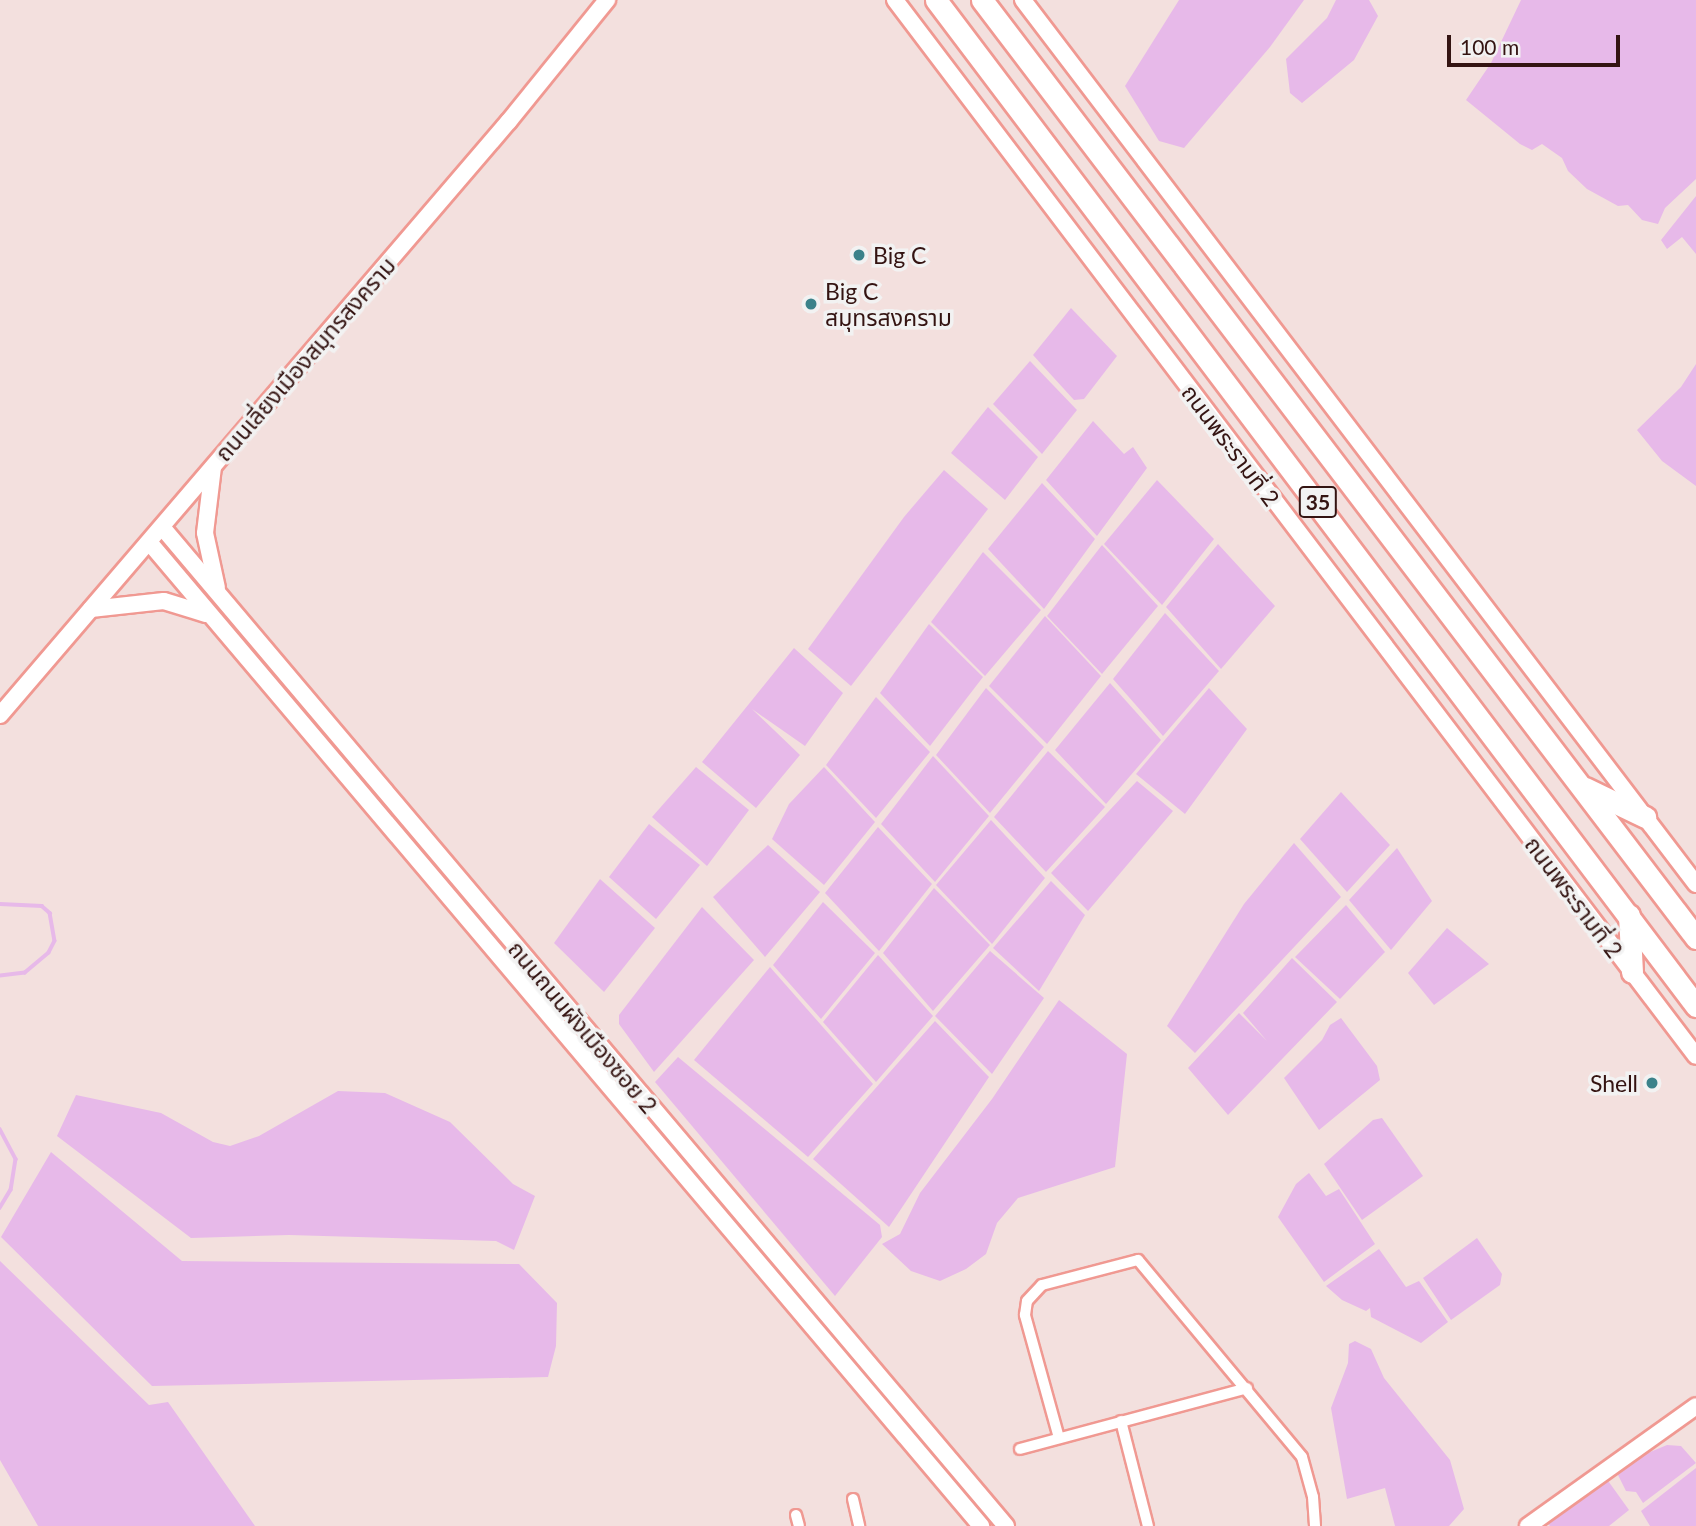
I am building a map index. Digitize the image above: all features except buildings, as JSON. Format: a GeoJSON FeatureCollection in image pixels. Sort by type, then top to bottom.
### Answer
{"type":"FeatureCollection","features":[{"type":"Feature","properties":{"kind":"highway","name":"ถนนพระรามที่ 2"},"geometry":{"type":"LineString","coordinates":[[936,0],[1696,1006]]}},
{"type":"Feature","properties":{"kind":"highway","name":"35"},"geometry":{"type":"LineString","coordinates":[[982,0],[1696,938]]}},
{"type":"Feature","properties":{"kind":"highway"},"geometry":{"type":"LineString","coordinates":[[1580,785],[1645,817]]}},
{"type":"Feature","properties":{"kind":"highway"},"geometry":{"type":"LineString","coordinates":[[1629,914],[1632,972]]}},
{"type":"Feature","properties":{"kind":"main road","name":"ถนนเลี่ยงเมืองสมุทรสงคราม"},"geometry":{"type":"LineString","coordinates":[[0,715],[509,121],[607,0]]}},
{"type":"Feature","properties":{"kind":"main road","name":"ถนนพระรามที่ 2"},"geometry":{"type":"LineString","coordinates":[[895,0],[1696,1056]]}},
{"type":"Feature","properties":{"kind":"main road"},"geometry":{"type":"LineString","coordinates":[[1023,0],[1696,884]]}},
{"type":"Feature","properties":{"kind":"main road"},"geometry":{"type":"LineString","coordinates":[[214,467],[205,551],[222,599]]}},
{"type":"Feature","properties":{"kind":"main road","name":"ถนนถนนผังเมืองซอย 2"},"geometry":{"type":"LineString","coordinates":[[162,527],[1006,1526]]}},
{"type":"Feature","properties":{"kind":"main road","name":"ถนนถนนผังเมืองซอย 2"},"geometry":{"type":"LineString","coordinates":[[149,542],[981,1526]]}},
{"type":"Feature","properties":{"kind":"main road"},"geometry":{"type":"LineString","coordinates":[[92,609],[164,601],[180,602],[212,616]]}},
{"type":"Feature","properties":{"kind":"main road"},"geometry":{"type":"LineString","coordinates":[[238,647],[252,635]]}},
{"type":"Feature","properties":{"kind":"main road"},"geometry":{"type":"LineString","coordinates":[[1528,1526],[1696,1406]]}},
{"type":"Feature","properties":{"kind":"street"},"geometry":{"type":"LineString","coordinates":[[1059,1438],[1025,1315],[1027,1301],[1042,1286],[1138,1259],[1302,1457],[1313,1497],[1315,1526]]}},
{"type":"Feature","properties":{"kind":"street"},"geometry":{"type":"LineString","coordinates":[[1020,1449],[1247,1388]]}},
{"type":"Feature","properties":{"kind":"street"},"geometry":{"type":"LineString","coordinates":[[1121,1421],[1148,1526]]}},
{"type":"Feature","properties":{"kind":"street"},"geometry":{"type":"LineString","coordinates":[[853,1499],[859,1526]]}},
{"type":"Feature","properties":{"kind":"shaded area"},"geometry":{"type":"Polygon","coordinates":[[[1179,0],[1304,0],[1270,47],[1184,148],[1159,141],[1125,86],[1179,0]]]}},
{"type":"Feature","properties":{"kind":"shaded area"},"geometry":{"type":"Polygon","coordinates":[[[1336,0],[1369,0],[1378,16],[1354,60],[1302,103],[1290,93],[1286,59],[1327,18],[1336,0]]]}},
{"type":"Feature","properties":{"kind":"shaded area"},"geometry":{"type":"Polygon","coordinates":[[[1521,0],[1696,0],[1696,179],[1665,208],[1658,224],[1642,220],[1628,205],[1618,206],[1587,189],[1568,171],[1562,158],[1542,144],[1532,150],[1520,144],[1466,100],[1491,63],[1521,0]]]}},
{"type":"Feature","properties":{"kind":"shaded area"},"geometry":{"type":"Polygon","coordinates":[[[1696,196],[1696,254],[1682,237],[1667,249],[1661,240],[1696,196]]]}},
{"type":"Feature","properties":{"kind":"shaded area"},"geometry":{"type":"Polygon","coordinates":[[[1071,308],[1117,356],[1084,399],[1074,400],[1033,355],[1071,308]]]}},
{"type":"Feature","properties":{"kind":"shaded area"},"geometry":{"type":"Polygon","coordinates":[[[1030,361],[1077,410],[1042,454],[993,404],[1030,361]]]}},
{"type":"Feature","properties":{"kind":"shaded area"},"geometry":{"type":"Polygon","coordinates":[[[1696,364],[1696,486],[1662,461],[1637,430],[1681,387],[1696,364]]]}},
{"type":"Feature","properties":{"kind":"shaded area"},"geometry":{"type":"Polygon","coordinates":[[[988,407],[1038,457],[1005,500],[951,453],[988,407]]]}},
{"type":"Feature","properties":{"kind":"shaded area"},"geometry":{"type":"Polygon","coordinates":[[[1093,421],[1124,454],[1133,447],[1147,468],[1097,536],[1046,480],[1093,421]]]}},
{"type":"Feature","properties":{"kind":"shaded area"},"geometry":{"type":"Polygon","coordinates":[[[944,470],[988,509],[851,686],[808,649],[904,517],[944,470]]]}},
{"type":"Feature","properties":{"kind":"shaded area"},"geometry":{"type":"Polygon","coordinates":[[[1157,480],[1214,539],[1162,605],[1104,544],[1157,480]]]}},
{"type":"Feature","properties":{"kind":"shaded area"},"geometry":{"type":"Polygon","coordinates":[[[1042,483],[1095,539],[1044,609],[988,549],[1042,483]]]}},
{"type":"Feature","properties":{"kind":"shaded area"},"geometry":{"type":"Polygon","coordinates":[[[1218,544],[1275,606],[1221,669],[1166,607],[1218,544]]]}},
{"type":"Feature","properties":{"kind":"shaded area"},"geometry":{"type":"Polygon","coordinates":[[[1102,545],[1158,606],[1102,674],[1047,616],[1102,545]]]}},
{"type":"Feature","properties":{"kind":"shaded area"},"geometry":{"type":"Polygon","coordinates":[[[983,552],[1041,610],[985,676],[931,622],[983,552]]]}},
{"type":"Feature","properties":{"kind":"shaded area"},"geometry":{"type":"Polygon","coordinates":[[[1165,613],[1219,671],[1163,736],[1113,679],[1165,613]]]}},
{"type":"Feature","properties":{"kind":"shaded area"},"geometry":{"type":"Polygon","coordinates":[[[1045,616],[1101,676],[1047,744],[989,686],[1045,616]]]}},
{"type":"Feature","properties":{"kind":"shaded area"},"geometry":{"type":"Polygon","coordinates":[[[929,624],[983,677],[930,746],[880,693],[929,624]]]}},
{"type":"Feature","properties":{"kind":"shaded area"},"geometry":{"type":"Polygon","coordinates":[[[794,648],[843,693],[805,746],[752,709],[800,755],[756,808],[702,762],[794,648]]]}},
{"type":"Feature","properties":{"kind":"shaded area"},"geometry":{"type":"Polygon","coordinates":[[[1110,683],[1161,740],[1106,804],[1055,750],[1110,683]]]}},
{"type":"Feature","properties":{"kind":"shaded area"},"geometry":{"type":"Polygon","coordinates":[[[986,688],[1044,747],[990,813],[936,755],[986,688]]]}},
{"type":"Feature","properties":{"kind":"shaded area"},"geometry":{"type":"Polygon","coordinates":[[[1209,688],[1247,729],[1185,814],[1136,774],[1209,688]]]}},
{"type":"Feature","properties":{"kind":"shaded area"},"geometry":{"type":"Polygon","coordinates":[[[876,697],[930,752],[876,818],[826,765],[876,697]]]}},
{"type":"Feature","properties":{"kind":"shaded area"},"geometry":{"type":"Polygon","coordinates":[[[1048,751],[1105,807],[1046,872],[994,817],[1048,751]]]}},
{"type":"Feature","properties":{"kind":"shaded area"},"geometry":{"type":"Polygon","coordinates":[[[933,756],[989,816],[935,882],[881,824],[933,756]]]}},
{"type":"Feature","properties":{"kind":"shaded area"},"geometry":{"type":"Polygon","coordinates":[[[696,767],[749,810],[707,866],[652,817],[696,767]]]}},
{"type":"Feature","properties":{"kind":"shaded area"},"geometry":{"type":"Polygon","coordinates":[[[824,767],[875,822],[824,885],[772,839],[789,804],[824,767]]]}},
{"type":"Feature","properties":{"kind":"shaded area"},"geometry":{"type":"Polygon","coordinates":[[[1137,781],[1173,811],[1088,911],[1051,873],[1137,781]]]}},
{"type":"Feature","properties":{"kind":"shaded area"},"geometry":{"type":"Polygon","coordinates":[[[1341,792],[1390,845],[1347,892],[1300,839],[1341,792]]]}},
{"type":"Feature","properties":{"kind":"shaded area"},"geometry":{"type":"Polygon","coordinates":[[[991,820],[1045,878],[992,944],[936,885],[991,820]]]}},
{"type":"Feature","properties":{"kind":"shaded area"},"geometry":{"type":"Polygon","coordinates":[[[649,824],[700,865],[656,919],[609,877],[649,824]]]}},
{"type":"Feature","properties":{"kind":"shaded area"},"geometry":{"type":"Polygon","coordinates":[[[878,827],[932,884],[879,951],[825,893],[878,827]]]}},
{"type":"Feature","properties":{"kind":"shaded area"},"geometry":{"type":"Polygon","coordinates":[[[1294,843],[1341,897],[1195,1053],[1167,1026],[1244,904],[1294,843]]]}},
{"type":"Feature","properties":{"kind":"shaded area"},"geometry":{"type":"Polygon","coordinates":[[[768,845],[820,892],[765,957],[713,897],[768,845]]]}},
{"type":"Feature","properties":{"kind":"shaded area"},"geometry":{"type":"Polygon","coordinates":[[[1397,848],[1432,901],[1391,950],[1349,900],[1397,848]]]}},
{"type":"Feature","properties":{"kind":"shaded area"},"geometry":{"type":"Polygon","coordinates":[[[600,879],[655,928],[604,992],[554,943],[600,879]]]}},
{"type":"Feature","properties":{"kind":"shaded area"},"geometry":{"type":"Polygon","coordinates":[[[1051,881],[1085,915],[1039,991],[993,948],[1051,881]]]}},
{"type":"Feature","properties":{"kind":"shaded area"},"geometry":{"type":"Polygon","coordinates":[[[934,888],[990,945],[933,1011],[883,953],[934,888]]]}},
{"type":"Feature","properties":{"kind":"shaded area"},"geometry":{"type":"Polygon","coordinates":[[[823,902],[875,953],[821,1019],[773,965],[823,902]]]}},
{"type":"Feature","properties":{"kind":"shaded area"},"geometry":{"type":"Polygon","coordinates":[[[1346,905],[1385,952],[1340,999],[1295,957],[1346,905]]]}},
{"type":"Feature","properties":{"kind":"shaded area"},"geometry":{"type":"Polygon","coordinates":[[[702,907],[754,960],[654,1072],[619,1024],[619,1015],[702,907]]]}},
{"type":"Feature","properties":{"kind":"shaded area"},"geometry":{"type":"Polygon","coordinates":[[[1447,928],[1489,964],[1434,1005],[1408,973],[1447,928]]]}},
{"type":"Feature","properties":{"kind":"shaded area"},"geometry":{"type":"Polygon","coordinates":[[[990,951],[1044,998],[992,1074],[935,1016],[990,951]]]}},
{"type":"Feature","properties":{"kind":"shaded area"},"geometry":{"type":"Polygon","coordinates":[[[878,955],[933,1016],[876,1082],[823,1022],[878,955]]]}},
{"type":"Feature","properties":{"kind":"shaded area"},"geometry":{"type":"Polygon","coordinates":[[[1292,958],[1337,1002],[1228,1115],[1188,1068],[1239,1013],[1267,1041],[1243,1013],[1292,958]]]}},
{"type":"Feature","properties":{"kind":"shaded area"},"geometry":{"type":"Polygon","coordinates":[[[770,967],[873,1084],[808,1157],[694,1060],[770,967]]]}},
{"type":"Feature","properties":{"kind":"shaded area"},"geometry":{"type":"Polygon","coordinates":[[[1059,1000],[1127,1054],[1115,1167],[1018,1198],[997,1223],[986,1254],[966,1269],[940,1281],[911,1271],[882,1244],[900,1234],[920,1193],[992,1099],[1059,1000]]]}},
{"type":"Feature","properties":{"kind":"shaded area"},"geometry":{"type":"Polygon","coordinates":[[[1341,1018],[1377,1066],[1380,1080],[1319,1130],[1284,1078],[1322,1040],[1330,1025],[1341,1018]]]}},
{"type":"Feature","properties":{"kind":"shaded area"},"geometry":{"type":"Polygon","coordinates":[[[935,1021],[989,1077],[889,1227],[813,1159],[935,1021]]]}},
{"type":"Feature","properties":{"kind":"shaded area"},"geometry":{"type":"Polygon","coordinates":[[[678,1057],[880,1225],[882,1237],[835,1296],[655,1082],[678,1057]]]}},
{"type":"Feature","properties":{"kind":"shaded area"},"geometry":{"type":"Polygon","coordinates":[[[338,1091],[385,1093],[450,1122],[513,1184],[535,1196],[514,1250],[496,1241],[289,1235],[191,1238],[57,1136],[76,1095],[161,1113],[213,1142],[230,1146],[259,1136],[338,1091]]]}},
{"type":"Feature","properties":{"kind":"shaded area"},"geometry":{"type":"Polygon","coordinates":[[[1382,1118],[1423,1176],[1362,1220],[1324,1164],[1373,1120],[1382,1118]]]}},
{"type":"Feature","properties":{"kind":"shaded area"},"geometry":{"type":"Polygon","coordinates":[[[51,1152],[182,1261],[519,1264],[557,1303],[556,1346],[548,1377],[152,1386],[1,1237],[51,1152]]]}},
{"type":"Feature","properties":{"kind":"shaded area"},"geometry":{"type":"Polygon","coordinates":[[[1309,1173],[1326,1196],[1339,1189],[1375,1244],[1324,1282],[1278,1217],[1296,1184],[1309,1173]]]}},
{"type":"Feature","properties":{"kind":"shaded area"},"geometry":{"type":"Polygon","coordinates":[[[1477,1238],[1502,1274],[1500,1285],[1451,1320],[1423,1278],[1477,1238]]]}},
{"type":"Feature","properties":{"kind":"shaded area"},"geometry":{"type":"Polygon","coordinates":[[[1379,1249],[1406,1287],[1419,1281],[1448,1322],[1421,1343],[1371,1317],[1370,1308],[1366,1311],[1342,1300],[1326,1286],[1379,1249]]]}},
{"type":"Feature","properties":{"kind":"shaded area"},"geometry":{"type":"Polygon","coordinates":[[[0,1261],[149,1405],[168,1402],[255,1526],[38,1526],[0,1460],[0,1261]]]}},
{"type":"Feature","properties":{"kind":"shaded area"},"geometry":{"type":"Polygon","coordinates":[[[1355,1341],[1371,1349],[1384,1378],[1450,1460],[1464,1509],[1449,1526],[1395,1526],[1385,1488],[1347,1499],[1331,1408],[1348,1363],[1349,1344],[1355,1341]]]}},
{"type":"Feature","properties":{"kind":"shaded area"},"geometry":{"type":"Polygon","coordinates":[[[1667,1445],[1681,1446],[1696,1463],[1643,1503],[1636,1492],[1626,1491],[1617,1473],[1631,1460],[1667,1445]]]}},
{"type":"Feature","properties":{"kind":"shaded area"},"geometry":{"type":"Polygon","coordinates":[[[1696,1468],[1696,1526],[1650,1526],[1641,1511],[1696,1468]]]}},
{"type":"Feature","properties":{"kind":"shaded area"},"geometry":{"type":"Polygon","coordinates":[[[1606,1478],[1629,1510],[1609,1526],[1550,1526],[1547,1523],[1606,1478]]]}},
{"type":"Feature","properties":{"kind":"waterway"},"geometry":{"type":"LineString","coordinates":[[0,904],[42,906],[50,913],[55,941],[49,953],[25,973],[0,976]]}},
{"type":"Feature","properties":{"kind":"waterway"},"geometry":{"type":"LineString","coordinates":[[0,1129],[16,1159],[11,1190],[0,1208]]}},
{"type":"Feature","properties":{"kind":"place","name":"Big C"},"geometry":{"type":"Point","coordinates":[859,255]}},
{"type":"Feature","properties":{"kind":"place","name":"Big C สมุทรสงคราม"},"geometry":{"type":"Point","coordinates":[811,304]}},
{"type":"Feature","properties":{"kind":"place","name":"Shell"},"geometry":{"type":"Point","coordinates":[1652,1083]}}]}
